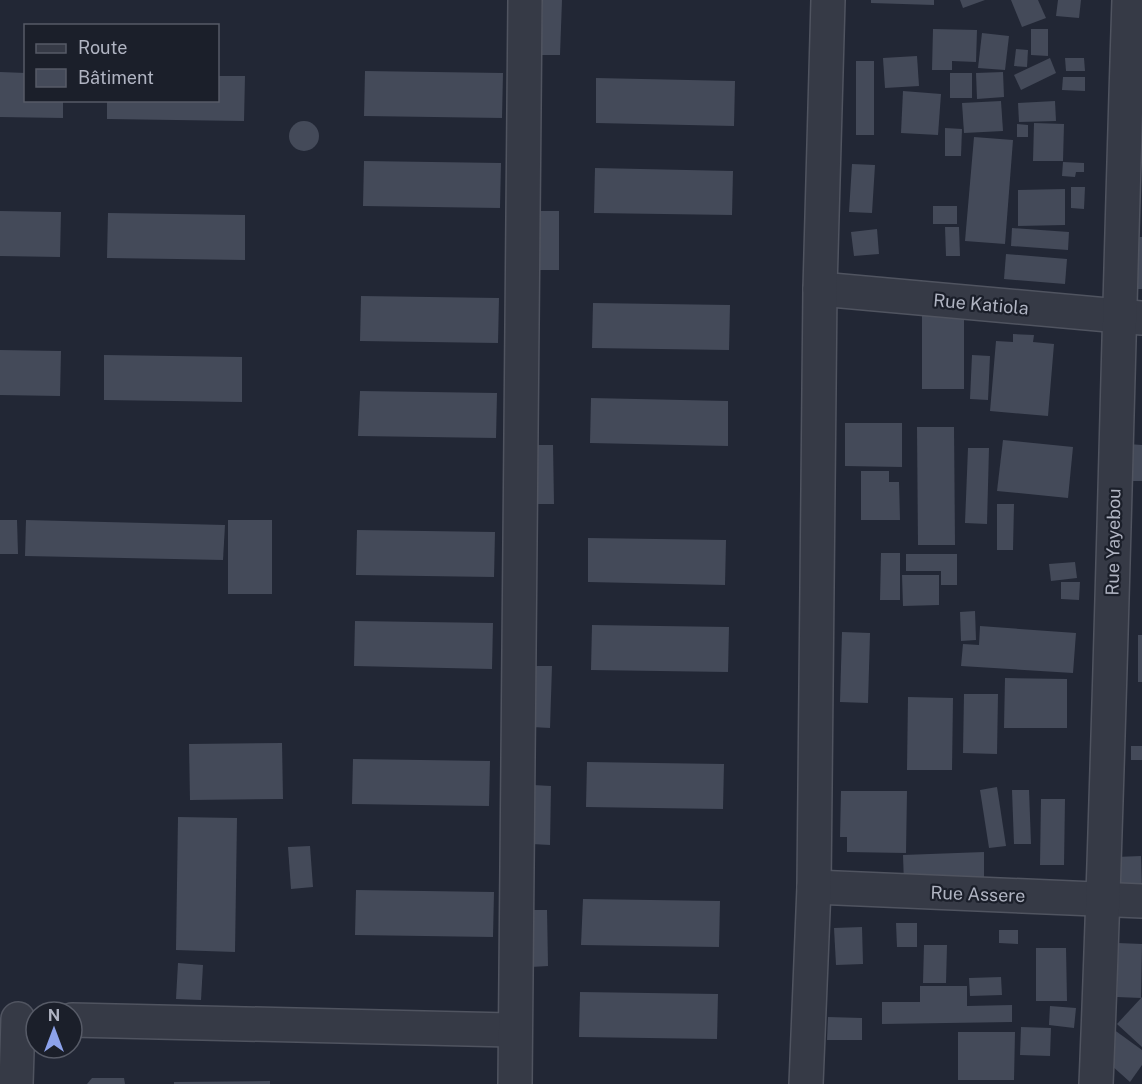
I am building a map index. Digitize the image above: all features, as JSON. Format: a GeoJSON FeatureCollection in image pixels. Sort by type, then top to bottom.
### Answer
{"type":"FeatureCollection","features":[{"type":"Feature","properties":{"kind":"street"},"geometry":{"type":"LineString","coordinates":[[515,1084],[525,0]]}},
{"type":"Feature","properties":{"kind":"street"},"geometry":{"type":"LineString","coordinates":[[806,1084],[814,887],[820,289],[828,0]]}},
{"type":"Feature","properties":{"kind":"street","name":"Rue Yayebou"},"geometry":{"type":"LineString","coordinates":[[1096,1084],[1130,317],[1129,0]]}},
{"type":"Feature","properties":{"kind":"street","name":"Rue Katiola"},"geometry":{"type":"LineString","coordinates":[[820,289],[1130,317]]}},
{"type":"Feature","properties":{"kind":"street","name":"Rue Assere"},"geometry":{"type":"LineString","coordinates":[[814,887],[1142,900]]}},
{"type":"Feature","properties":{"kind":"street"},"geometry":{"type":"LineString","coordinates":[[16,1084],[18,1019]]}},
{"type":"Feature","properties":{"kind":"street"},"geometry":{"type":"LineString","coordinates":[[84,1020],[515,1030]]}},
{"type":"Feature","properties":{"kind":"building"},"geometry":{"type":"Polygon","coordinates":[[[543,0],[562,0],[560,55],[541,55],[543,0]]]}},
{"type":"Feature","properties":{"kind":"building"},"geometry":{"type":"Polygon","coordinates":[[[871,0],[934,0],[934,5],[871,3],[871,0]]]}},
{"type":"Feature","properties":{"kind":"building"},"geometry":{"type":"Polygon","coordinates":[[[960,0],[985,0],[963,8],[960,0]]]}},
{"type":"Feature","properties":{"kind":"building"},"geometry":{"type":"Polygon","coordinates":[[[1011,0],[1038,0],[1046,18],[1022,27],[1011,0]]]}},
{"type":"Feature","properties":{"kind":"building"},"geometry":{"type":"Polygon","coordinates":[[[1058,0],[1081,0],[1079,18],[1056,16],[1058,0]]]}},
{"type":"Feature","properties":{"kind":"building"},"geometry":{"type":"Polygon","coordinates":[[[933,29],[977,30],[976,62],[952,61],[952,70],[932,70],[933,29]]]}},
{"type":"Feature","properties":{"kind":"building"},"geometry":{"type":"Polygon","coordinates":[[[1031,29],[1048,29],[1048,56],[1031,55],[1031,29]]]}},
{"type":"Feature","properties":{"kind":"building"},"geometry":{"type":"Polygon","coordinates":[[[982,33],[1009,36],[1005,70],[978,68],[982,33]]]}},
{"type":"Feature","properties":{"kind":"building"},"geometry":{"type":"Polygon","coordinates":[[[1016,49],[1028,50],[1027,67],[1014,66],[1016,49]]]}},
{"type":"Feature","properties":{"kind":"building"},"geometry":{"type":"Polygon","coordinates":[[[917,56],[919,86],[885,88],[883,58],[917,56]]]}},
{"type":"Feature","properties":{"kind":"building"},"geometry":{"type":"Polygon","coordinates":[[[1050,58],[1056,73],[1021,90],[1014,75],[1050,58]]]}},
{"type":"Feature","properties":{"kind":"building"},"geometry":{"type":"Polygon","coordinates":[[[1065,58],[1084,58],[1085,71],[1066,71],[1065,58]]]}},
{"type":"Feature","properties":{"kind":"building"},"geometry":{"type":"Polygon","coordinates":[[[856,61],[874,61],[874,135],[856,135],[856,61]]]}},
{"type":"Feature","properties":{"kind":"building"},"geometry":{"type":"Polygon","coordinates":[[[365,71],[503,73],[502,118],[364,116],[365,71]]]}},
{"type":"Feature","properties":{"kind":"building"},"geometry":{"type":"Polygon","coordinates":[[[0,72],[24,73],[24,102],[63,102],[63,118],[0,117],[0,72]]]}},
{"type":"Feature","properties":{"kind":"building"},"geometry":{"type":"Polygon","coordinates":[[[1003,72],[1004,97],[977,99],[976,73],[1003,72]]]}},
{"type":"Feature","properties":{"kind":"building"},"geometry":{"type":"Polygon","coordinates":[[[950,73],[972,73],[972,98],[950,98],[950,73]]]}},
{"type":"Feature","properties":{"kind":"building"},"geometry":{"type":"Polygon","coordinates":[[[219,76],[245,76],[244,121],[107,119],[107,102],[219,102],[219,76]]]}},
{"type":"Feature","properties":{"kind":"building"},"geometry":{"type":"Polygon","coordinates":[[[1063,77],[1085,77],[1085,91],[1062,90],[1063,77]]]}},
{"type":"Feature","properties":{"kind":"building"},"geometry":{"type":"Polygon","coordinates":[[[596,78],[735,81],[734,126],[596,123],[596,78]]]}},
{"type":"Feature","properties":{"kind":"building"},"geometry":{"type":"Polygon","coordinates":[[[903,91],[941,94],[938,135],[901,133],[903,91]]]}},
{"type":"Feature","properties":{"kind":"building"},"geometry":{"type":"Polygon","coordinates":[[[1001,101],[1003,131],[964,133],[962,103],[1001,101]]]}},
{"type":"Feature","properties":{"kind":"building"},"geometry":{"type":"Polygon","coordinates":[[[1055,101],[1056,121],[1019,122],[1018,103],[1055,101]]]}},
{"type":"Feature","properties":{"kind":"building"},"geometry":{"type":"Polygon","coordinates":[[[304,121],[310,122],[318,130],[318,142],[310,150],[304,151],[298,150],[290,142],[289,136],[290,130],[298,122],[304,121]]]}},
{"type":"Feature","properties":{"kind":"building"},"geometry":{"type":"Polygon","coordinates":[[[1034,123],[1064,124],[1063,161],[1033,161],[1034,123]]]}},
{"type":"Feature","properties":{"kind":"building"},"geometry":{"type":"Polygon","coordinates":[[[1017,124],[1028,125],[1028,137],[1017,137],[1017,124]]]}},
{"type":"Feature","properties":{"kind":"building"},"geometry":{"type":"Polygon","coordinates":[[[945,128],[962,129],[961,156],[945,156],[945,128]]]}},
{"type":"Feature","properties":{"kind":"building"},"geometry":{"type":"Polygon","coordinates":[[[974,137],[1013,140],[1005,244],[965,241],[974,137]]]}},
{"type":"Feature","properties":{"kind":"building"},"geometry":{"type":"Polygon","coordinates":[[[364,161],[501,163],[500,208],[363,206],[364,161]]]}},
{"type":"Feature","properties":{"kind":"building"},"geometry":{"type":"Polygon","coordinates":[[[1063,162],[1084,163],[1084,172],[1076,172],[1075,177],[1062,176],[1063,162]]]}},
{"type":"Feature","properties":{"kind":"building"},"geometry":{"type":"Polygon","coordinates":[[[852,164],[875,165],[872,213],[849,212],[852,164]]]}},
{"type":"Feature","properties":{"kind":"building"},"geometry":{"type":"Polygon","coordinates":[[[595,168],[733,171],[732,215],[594,213],[595,168]]]}},
{"type":"Feature","properties":{"kind":"building"},"geometry":{"type":"Polygon","coordinates":[[[1071,187],[1085,187],[1084,209],[1071,208],[1071,187]]]}},
{"type":"Feature","properties":{"kind":"building"},"geometry":{"type":"Polygon","coordinates":[[[1065,189],[1065,225],[1018,226],[1018,190],[1065,189]]]}},
{"type":"Feature","properties":{"kind":"building"},"geometry":{"type":"Polygon","coordinates":[[[933,206],[957,206],[957,224],[933,224],[933,206]]]}},
{"type":"Feature","properties":{"kind":"building"},"geometry":{"type":"Polygon","coordinates":[[[0,211],[61,212],[60,257],[0,256],[0,211]]]}},
{"type":"Feature","properties":{"kind":"building"},"geometry":{"type":"Polygon","coordinates":[[[540,211],[559,211],[559,270],[540,270],[540,211]]]}},
{"type":"Feature","properties":{"kind":"building"},"geometry":{"type":"Polygon","coordinates":[[[108,213],[245,215],[245,260],[107,258],[108,213]]]}},
{"type":"Feature","properties":{"kind":"building"},"geometry":{"type":"Polygon","coordinates":[[[945,227],[959,227],[960,256],[946,256],[945,227]]]}},
{"type":"Feature","properties":{"kind":"building"},"geometry":{"type":"Polygon","coordinates":[[[1012,228],[1069,232],[1068,250],[1011,246],[1012,228]]]}},
{"type":"Feature","properties":{"kind":"building"},"geometry":{"type":"Polygon","coordinates":[[[877,229],[879,254],[854,256],[851,232],[877,229]]]}},
{"type":"Feature","properties":{"kind":"building"},"geometry":{"type":"Polygon","coordinates":[[[1135,237],[1142,237],[1142,289],[1135,289],[1135,237]]]}},
{"type":"Feature","properties":{"kind":"building"},"geometry":{"type":"Polygon","coordinates":[[[1006,254],[1067,259],[1065,284],[1004,279],[1006,254]]]}},
{"type":"Feature","properties":{"kind":"building"},"geometry":{"type":"Polygon","coordinates":[[[361,296],[499,298],[498,343],[360,341],[361,296]]]}},
{"type":"Feature","properties":{"kind":"building"},"geometry":{"type":"Polygon","coordinates":[[[593,303],[730,305],[729,350],[592,348],[593,303]]]}},
{"type":"Feature","properties":{"kind":"building"},"geometry":{"type":"Polygon","coordinates":[[[922,313],[964,313],[964,389],[922,389],[922,313]]]}},
{"type":"Feature","properties":{"kind":"building"},"geometry":{"type":"Polygon","coordinates":[[[1013,334],[1034,335],[1033,342],[1054,344],[1048,416],[990,411],[996,341],[1013,342],[1013,334]]]}},
{"type":"Feature","properties":{"kind":"building"},"geometry":{"type":"Polygon","coordinates":[[[0,350],[61,351],[60,396],[0,395],[0,350]]]}},
{"type":"Feature","properties":{"kind":"building"},"geometry":{"type":"Polygon","coordinates":[[[104,355],[242,357],[242,402],[104,400],[104,355]]]}},
{"type":"Feature","properties":{"kind":"building"},"geometry":{"type":"Polygon","coordinates":[[[972,355],[990,356],[988,400],[970,399],[972,355]]]}},
{"type":"Feature","properties":{"kind":"building"},"geometry":{"type":"Polygon","coordinates":[[[360,391],[497,393],[496,438],[358,436],[360,391]]]}},
{"type":"Feature","properties":{"kind":"building"},"geometry":{"type":"Polygon","coordinates":[[[591,398],[728,401],[728,446],[590,443],[591,398]]]}},
{"type":"Feature","properties":{"kind":"building"},"geometry":{"type":"Polygon","coordinates":[[[845,423],[902,423],[902,467],[845,466],[845,423]]]}},
{"type":"Feature","properties":{"kind":"building"},"geometry":{"type":"Polygon","coordinates":[[[917,427],[954,427],[955,545],[918,545],[917,427]]]}},
{"type":"Feature","properties":{"kind":"building"},"geometry":{"type":"Polygon","coordinates":[[[1003,440],[1073,447],[1068,498],[997,491],[1003,440]]]}},
{"type":"Feature","properties":{"kind":"building"},"geometry":{"type":"Polygon","coordinates":[[[1128,444],[1142,445],[1142,481],[1128,481],[1128,444]]]}},
{"type":"Feature","properties":{"kind":"building"},"geometry":{"type":"Polygon","coordinates":[[[536,445],[553,445],[554,504],[536,504],[536,445]]]}},
{"type":"Feature","properties":{"kind":"building"},"geometry":{"type":"Polygon","coordinates":[[[968,448],[989,448],[987,524],[965,523],[968,448]]]}},
{"type":"Feature","properties":{"kind":"building"},"geometry":{"type":"Polygon","coordinates":[[[861,471],[889,471],[889,482],[899,482],[900,520],[861,520],[861,471]]]}},
{"type":"Feature","properties":{"kind":"building"},"geometry":{"type":"Polygon","coordinates":[[[997,504],[1014,504],[1013,550],[997,550],[997,504]]]}},
{"type":"Feature","properties":{"kind":"building"},"geometry":{"type":"Polygon","coordinates":[[[0,520],[17,520],[18,554],[0,554],[0,520]]]}},
{"type":"Feature","properties":{"kind":"building"},"geometry":{"type":"Polygon","coordinates":[[[26,520],[225,525],[223,560],[25,556],[26,520]]]}},
{"type":"Feature","properties":{"kind":"building"},"geometry":{"type":"Polygon","coordinates":[[[228,520],[272,520],[272,594],[228,594],[228,520]]]}},
{"type":"Feature","properties":{"kind":"building"},"geometry":{"type":"Polygon","coordinates":[[[357,530],[495,532],[494,577],[356,575],[357,530]]]}},
{"type":"Feature","properties":{"kind":"building"},"geometry":{"type":"Polygon","coordinates":[[[588,538],[726,540],[725,585],[588,582],[588,538]]]}},
{"type":"Feature","properties":{"kind":"building"},"geometry":{"type":"Polygon","coordinates":[[[881,553],[900,553],[900,600],[880,600],[881,553]]]}},
{"type":"Feature","properties":{"kind":"building"},"geometry":{"type":"Polygon","coordinates":[[[906,554],[957,554],[957,585],[941,585],[941,571],[906,571],[906,554]]]}},
{"type":"Feature","properties":{"kind":"building"},"geometry":{"type":"Polygon","coordinates":[[[1075,562],[1077,578],[1051,581],[1049,564],[1075,562]]]}},
{"type":"Feature","properties":{"kind":"building"},"geometry":{"type":"Polygon","coordinates":[[[902,575],[939,575],[939,605],[903,606],[902,575]]]}},
{"type":"Feature","properties":{"kind":"building"},"geometry":{"type":"Polygon","coordinates":[[[1061,582],[1080,582],[1079,600],[1061,599],[1061,582]]]}},
{"type":"Feature","properties":{"kind":"building"},"geometry":{"type":"Polygon","coordinates":[[[975,611],[976,640],[961,641],[960,612],[975,611]]]}},
{"type":"Feature","properties":{"kind":"building"},"geometry":{"type":"Polygon","coordinates":[[[355,621],[493,623],[492,669],[354,666],[355,621]]]}},
{"type":"Feature","properties":{"kind":"building"},"geometry":{"type":"Polygon","coordinates":[[[592,625],[729,627],[728,672],[591,670],[592,625]]]}},
{"type":"Feature","properties":{"kind":"building"},"geometry":{"type":"Polygon","coordinates":[[[980,626],[1076,633],[1073,673],[961,666],[963,644],[979,645],[980,626]]]}},
{"type":"Feature","properties":{"kind":"building"},"geometry":{"type":"Polygon","coordinates":[[[842,632],[870,633],[868,703],[840,702],[842,632]]]}},
{"type":"Feature","properties":{"kind":"building"},"geometry":{"type":"Polygon","coordinates":[[[1138,635],[1142,635],[1142,682],[1138,682],[1138,635]]]}},
{"type":"Feature","properties":{"kind":"building"},"geometry":{"type":"Polygon","coordinates":[[[535,666],[552,666],[550,728],[532,727],[535,666]]]}},
{"type":"Feature","properties":{"kind":"building"},"geometry":{"type":"Polygon","coordinates":[[[1005,678],[1067,679],[1067,728],[1004,728],[1005,678]]]}},
{"type":"Feature","properties":{"kind":"building"},"geometry":{"type":"Polygon","coordinates":[[[964,694],[998,694],[997,754],[963,753],[964,694]]]}},
{"type":"Feature","properties":{"kind":"building"},"geometry":{"type":"Polygon","coordinates":[[[908,697],[953,698],[952,770],[907,770],[908,697]]]}},
{"type":"Feature","properties":{"kind":"building"},"geometry":{"type":"Polygon","coordinates":[[[282,743],[283,799],[190,800],[189,744],[282,743]]]}},
{"type":"Feature","properties":{"kind":"building"},"geometry":{"type":"Polygon","coordinates":[[[1131,746],[1142,746],[1142,760],[1131,760],[1131,746]]]}},
{"type":"Feature","properties":{"kind":"building"},"geometry":{"type":"Polygon","coordinates":[[[353,759],[490,761],[489,806],[352,804],[353,759]]]}},
{"type":"Feature","properties":{"kind":"building"},"geometry":{"type":"Polygon","coordinates":[[[587,762],[724,764],[723,809],[586,807],[587,762]]]}},
{"type":"Feature","properties":{"kind":"building"},"geometry":{"type":"Polygon","coordinates":[[[533,785],[551,786],[550,845],[532,844],[533,785]]]}},
{"type":"Feature","properties":{"kind":"building"},"geometry":{"type":"Polygon","coordinates":[[[997,787],[1006,846],[989,848],[980,790],[997,787]]]}},
{"type":"Feature","properties":{"kind":"building"},"geometry":{"type":"Polygon","coordinates":[[[1012,790],[1029,790],[1031,844],[1014,844],[1012,790]]]}},
{"type":"Feature","properties":{"kind":"building"},"geometry":{"type":"Polygon","coordinates":[[[841,791],[907,791],[906,853],[847,852],[847,837],[840,837],[841,791]]]}},
{"type":"Feature","properties":{"kind":"building"},"geometry":{"type":"Polygon","coordinates":[[[1041,799],[1065,799],[1064,865],[1040,865],[1041,799]]]}},
{"type":"Feature","properties":{"kind":"building"},"geometry":{"type":"Polygon","coordinates":[[[178,817],[237,818],[235,952],[176,950],[178,817]]]}},
{"type":"Feature","properties":{"kind":"building"},"geometry":{"type":"Polygon","coordinates":[[[310,846],[313,887],[291,889],[288,847],[310,846]]]}},
{"type":"Feature","properties":{"kind":"building"},"geometry":{"type":"Polygon","coordinates":[[[984,852],[984,881],[904,884],[903,855],[984,852]]]}},
{"type":"Feature","properties":{"kind":"building"},"geometry":{"type":"Polygon","coordinates":[[[1141,856],[1142,891],[1117,886],[1116,857],[1141,856]]]}},
{"type":"Feature","properties":{"kind":"building"},"geometry":{"type":"Polygon","coordinates":[[[356,890],[494,892],[493,937],[355,935],[356,890]]]}},
{"type":"Feature","properties":{"kind":"building"},"geometry":{"type":"Polygon","coordinates":[[[583,899],[720,901],[719,947],[581,945],[583,899]]]}},
{"type":"Feature","properties":{"kind":"building"},"geometry":{"type":"Polygon","coordinates":[[[530,910],[547,910],[548,966],[531,967],[530,910]]]}},
{"type":"Feature","properties":{"kind":"building"},"geometry":{"type":"Polygon","coordinates":[[[896,923],[917,923],[917,947],[897,947],[896,923]]]}},
{"type":"Feature","properties":{"kind":"building"},"geometry":{"type":"Polygon","coordinates":[[[862,927],[863,964],[836,965],[834,928],[862,927]]]}},
{"type":"Feature","properties":{"kind":"building"},"geometry":{"type":"Polygon","coordinates":[[[999,930],[1018,930],[1018,944],[999,943],[999,930]]]}},
{"type":"Feature","properties":{"kind":"building"},"geometry":{"type":"Polygon","coordinates":[[[1118,943],[1142,944],[1141,998],[1117,997],[1118,943]]]}},
{"type":"Feature","properties":{"kind":"building"},"geometry":{"type":"Polygon","coordinates":[[[924,945],[947,945],[946,983],[923,983],[924,945]]]}},
{"type":"Feature","properties":{"kind":"building"},"geometry":{"type":"Polygon","coordinates":[[[1036,948],[1066,948],[1067,1001],[1036,1001],[1036,948]]]}},
{"type":"Feature","properties":{"kind":"building"},"geometry":{"type":"Polygon","coordinates":[[[178,963],[203,965],[201,1000],[176,999],[178,963]]]}},
{"type":"Feature","properties":{"kind":"building"},"geometry":{"type":"Polygon","coordinates":[[[1001,977],[1002,995],[970,996],[969,978],[1001,977]]]}},
{"type":"Feature","properties":{"kind":"building"},"geometry":{"type":"Polygon","coordinates":[[[920,986],[967,986],[967,1006],[1012,1005],[1012,1022],[882,1024],[882,1002],[920,1002],[920,986]]]}},
{"type":"Feature","properties":{"kind":"building"},"geometry":{"type":"Polygon","coordinates":[[[580,992],[718,994],[717,1039],[579,1037],[580,992]]]}},
{"type":"Feature","properties":{"kind":"building"},"geometry":{"type":"Polygon","coordinates":[[[1142,997],[1142,1047],[1117,1024],[1142,997]]]}},
{"type":"Feature","properties":{"kind":"building"},"geometry":{"type":"Polygon","coordinates":[[[1050,1006],[1076,1008],[1074,1028],[1049,1025],[1050,1006]]]}},
{"type":"Feature","properties":{"kind":"building"},"geometry":{"type":"Polygon","coordinates":[[[828,1017],[862,1018],[862,1040],[827,1040],[828,1017]]]}},
{"type":"Feature","properties":{"kind":"building"},"geometry":{"type":"Polygon","coordinates":[[[1021,1027],[1051,1028],[1050,1056],[1020,1055],[1021,1027]]]}},
{"type":"Feature","properties":{"kind":"building"},"geometry":{"type":"Polygon","coordinates":[[[1113,1029],[1142,1050],[1142,1065],[1130,1082],[1111,1065],[1113,1029]]]}},
{"type":"Feature","properties":{"kind":"building"},"geometry":{"type":"Polygon","coordinates":[[[958,1032],[1015,1032],[1014,1080],[958,1080],[958,1032]]]}},
{"type":"Feature","properties":{"kind":"building"},"geometry":{"type":"Polygon","coordinates":[[[92,1078],[124,1078],[125,1084],[87,1084],[92,1078]]]}},
{"type":"Feature","properties":{"kind":"building"},"geometry":{"type":"Polygon","coordinates":[[[270,1081],[270,1084],[174,1084],[174,1082],[270,1081]]]}}]}
